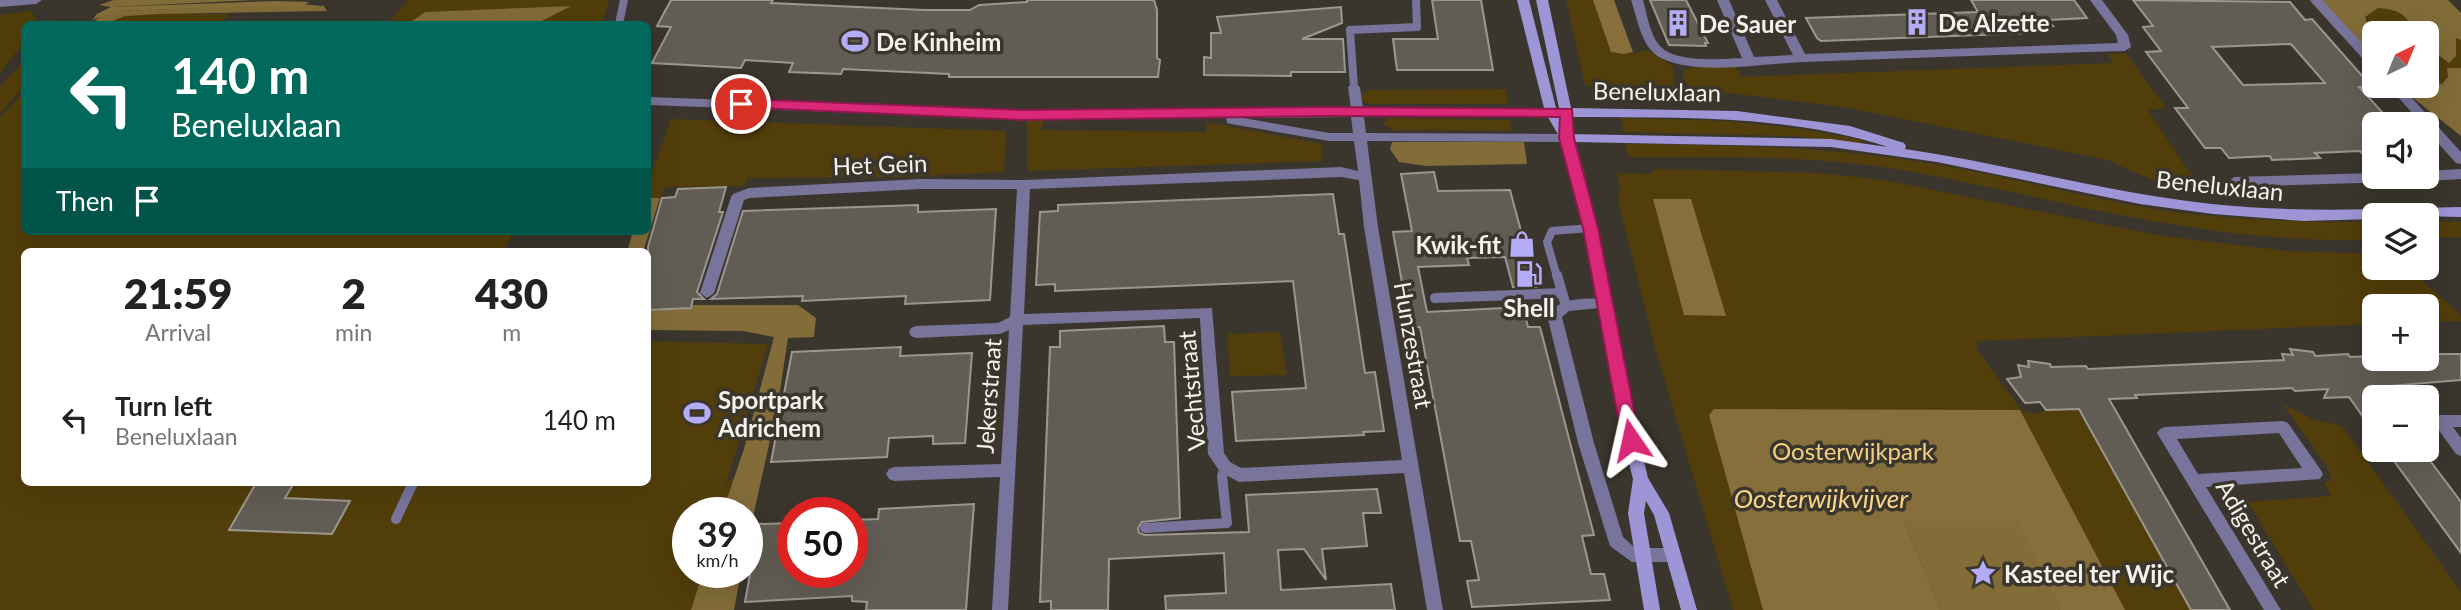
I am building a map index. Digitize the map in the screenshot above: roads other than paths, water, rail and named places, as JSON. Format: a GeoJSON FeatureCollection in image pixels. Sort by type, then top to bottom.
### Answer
{"type":"FeatureCollection","features":[{"type":"Feature","properties":{"kind":"main road"},"geometry":{"type":"LineString","coordinates":[[1522,0],[1551,112],[1566,138],[1591,228],[1604,303],[1642,479],[1661,513],[1689,610]]}},
{"type":"Feature","properties":{"kind":"main road"},"geometry":{"type":"LineString","coordinates":[[1542,0],[1567,113],[1566,138]]}},
{"type":"Feature","properties":{"kind":"main road","name":"Beneluxlaan"},"geometry":{"type":"LineString","coordinates":[[1551,112],[1737,115],[1850,130],[1937,158]]}},
{"type":"Feature","properties":{"kind":"main road","name":"Beneluxlaan"},"geometry":{"type":"LineString","coordinates":[[1566,138],[1831,143],[1937,158],[2140,199],[2213,209],[2303,216],[2461,212]]}},
{"type":"Feature","properties":{"kind":"main road"},"geometry":{"type":"LineString","coordinates":[[1642,479],[1636,513],[1651,610]]}},
{"type":"Feature","properties":{"kind":"street"},"geometry":{"type":"LineString","coordinates":[[0,3],[36,0]]}},
{"type":"Feature","properties":{"kind":"street"},"geometry":{"type":"LineString","coordinates":[[1637,0],[1655,47],[1663,55],[1699,64],[2124,47],[2122,35],[2096,0]]}},
{"type":"Feature","properties":{"kind":"street"},"geometry":{"type":"LineString","coordinates":[[1723,0],[1749,60]]}},
{"type":"Feature","properties":{"kind":"street"},"geometry":{"type":"LineString","coordinates":[[1771,0],[1801,58]]}},
{"type":"Feature","properties":{"kind":"street"},"geometry":{"type":"LineString","coordinates":[[2316,0],[2362,51]]}},
{"type":"Feature","properties":{"kind":"street","name":"Hunzestraat"},"geometry":{"type":"LineString","coordinates":[[1354,87],[1364,177],[1435,610]]}},
{"type":"Feature","properties":{"kind":"street"},"geometry":{"type":"LineString","coordinates":[[2404,98],[2461,160]]}},
{"type":"Feature","properties":{"kind":"street","name":"Beneluxlaan"},"geometry":{"type":"LineString","coordinates":[[651,101],[1022,115],[1551,112]]}},
{"type":"Feature","properties":{"kind":"street","name":"Beneluxlaan"},"geometry":{"type":"LineString","coordinates":[[1202,115],[1329,137],[1566,138]]}},
{"type":"Feature","properties":{"kind":"street"},"geometry":{"type":"LineString","coordinates":[[1024,185],[1340,172],[1364,177]]}},
{"type":"Feature","properties":{"kind":"street"},"geometry":{"type":"LineString","coordinates":[[2439,175],[2461,174]]}},
{"type":"Feature","properties":{"kind":"street"},"geometry":{"type":"LineString","coordinates":[[2234,182],[2362,178]]}},
{"type":"Feature","properties":{"kind":"street","name":"Het Gein"},"geometry":{"type":"LineString","coordinates":[[707,293],[738,197],[750,193],[869,187],[994,183],[1024,185]]}},
{"type":"Feature","properties":{"kind":"street","name":"Jekerstraat"},"geometry":{"type":"LineString","coordinates":[[1000,610],[1024,185]]}},
{"type":"Feature","properties":{"kind":"street"},"geometry":{"type":"LineString","coordinates":[[1604,303],[1564,300],[1554,315],[1590,455],[1616,541],[1632,555],[1673,555]]}},
{"type":"Feature","properties":{"kind":"street","name":"Vechtstraat"},"geometry":{"type":"LineString","coordinates":[[1016,320],[1207,312],[1216,454],[1225,467],[1239,475],[1412,466]]}},
{"type":"Feature","properties":{"kind":"street"},"geometry":{"type":"LineString","coordinates":[[916,332],[1000,328],[1016,320]]}},
{"type":"Feature","properties":{"kind":"street"},"geometry":{"type":"LineString","coordinates":[[2461,421],[2440,421],[2461,450]]}},
{"type":"Feature","properties":{"kind":"street","name":"Adigestraat"},"geometry":{"type":"LineString","coordinates":[[2194,481],[2315,474],[2283,427],[2165,433],[2194,481],[2273,610]]}},
{"type":"Feature","properties":{"kind":"street"},"geometry":{"type":"LineString","coordinates":[[894,474],[1006,470]]}},
{"type":"Feature","properties":{"kind":"lane"},"geometry":{"type":"LineString","coordinates":[[620,21],[624,0]]}},
{"type":"Feature","properties":{"kind":"lane"},"geometry":{"type":"LineString","coordinates":[[1354,87],[1350,30],[1417,27],[1416,0]]}},
{"type":"Feature","properties":{"kind":"lane"},"geometry":{"type":"LineString","coordinates":[[1435,298],[1564,300],[1548,242],[1552,231],[1591,228]]}},
{"type":"Feature","properties":{"kind":"lane"},"geometry":{"type":"LineString","coordinates":[[1145,528],[1227,523],[1222,476],[1225,467]]}},
{"type":"Feature","properties":{"kind":"lane"},"geometry":{"type":"LineString","coordinates":[[396,519],[412,486]]}},
{"type":"Feature","properties":{"kind":"water"},"geometry":{"type":"Polygon","coordinates":[[[1593,0],[1614,0],[1633,52],[1611,52],[1593,0]]]}},
{"type":"Feature","properties":{"kind":"water"},"geometry":{"type":"Polygon","coordinates":[[[309,2],[305,5],[118,11],[92,20],[97,14],[111,7],[309,2]]]}},
{"type":"Feature","properties":{"kind":"water"},"geometry":{"type":"Polygon","coordinates":[[[1653,199],[1691,199],[1726,316],[1684,315],[1653,199]]]}},
{"type":"Feature","properties":{"kind":"water","name":"Oosterwijkvijver"},"geometry":{"type":"Polygon","coordinates":[[[1714,409],[2020,410],[2125,610],[2060,610],[2017,521],[1904,521],[1941,610],[1763,610],[1709,415],[1714,409]]]}},
{"type":"Feature","properties":{"kind":"place","name":"De Alzette"},"geometry":{"type":"Point","coordinates":[1917,22]}},
{"type":"Feature","properties":{"kind":"place","name":"De Sauer"},"geometry":{"type":"Point","coordinates":[1678,23]}},
{"type":"Feature","properties":{"kind":"place","name":"De Kinheim"},"geometry":{"type":"Point","coordinates":[855,41]}},
{"type":"Feature","properties":{"kind":"place","name":"Kwik-fit"},"geometry":{"type":"Point","coordinates":[1522,244]}},
{"type":"Feature","properties":{"kind":"place","name":"Shell"},"geometry":{"type":"Point","coordinates":[1529,274]}},
{"type":"Feature","properties":{"kind":"place","name":"Sportpark Adrichem"},"geometry":{"type":"Point","coordinates":[697,413]}},
{"type":"Feature","properties":{"kind":"place","name":"Kasteel ter Wijc"},"geometry":{"type":"Point","coordinates":[1983,573]}},
{"type":"Feature","properties":{"kind":"park label","name":"Oosterwijkpark"},"geometry":{"type":"Point","coordinates":[1853,450]}}]}
